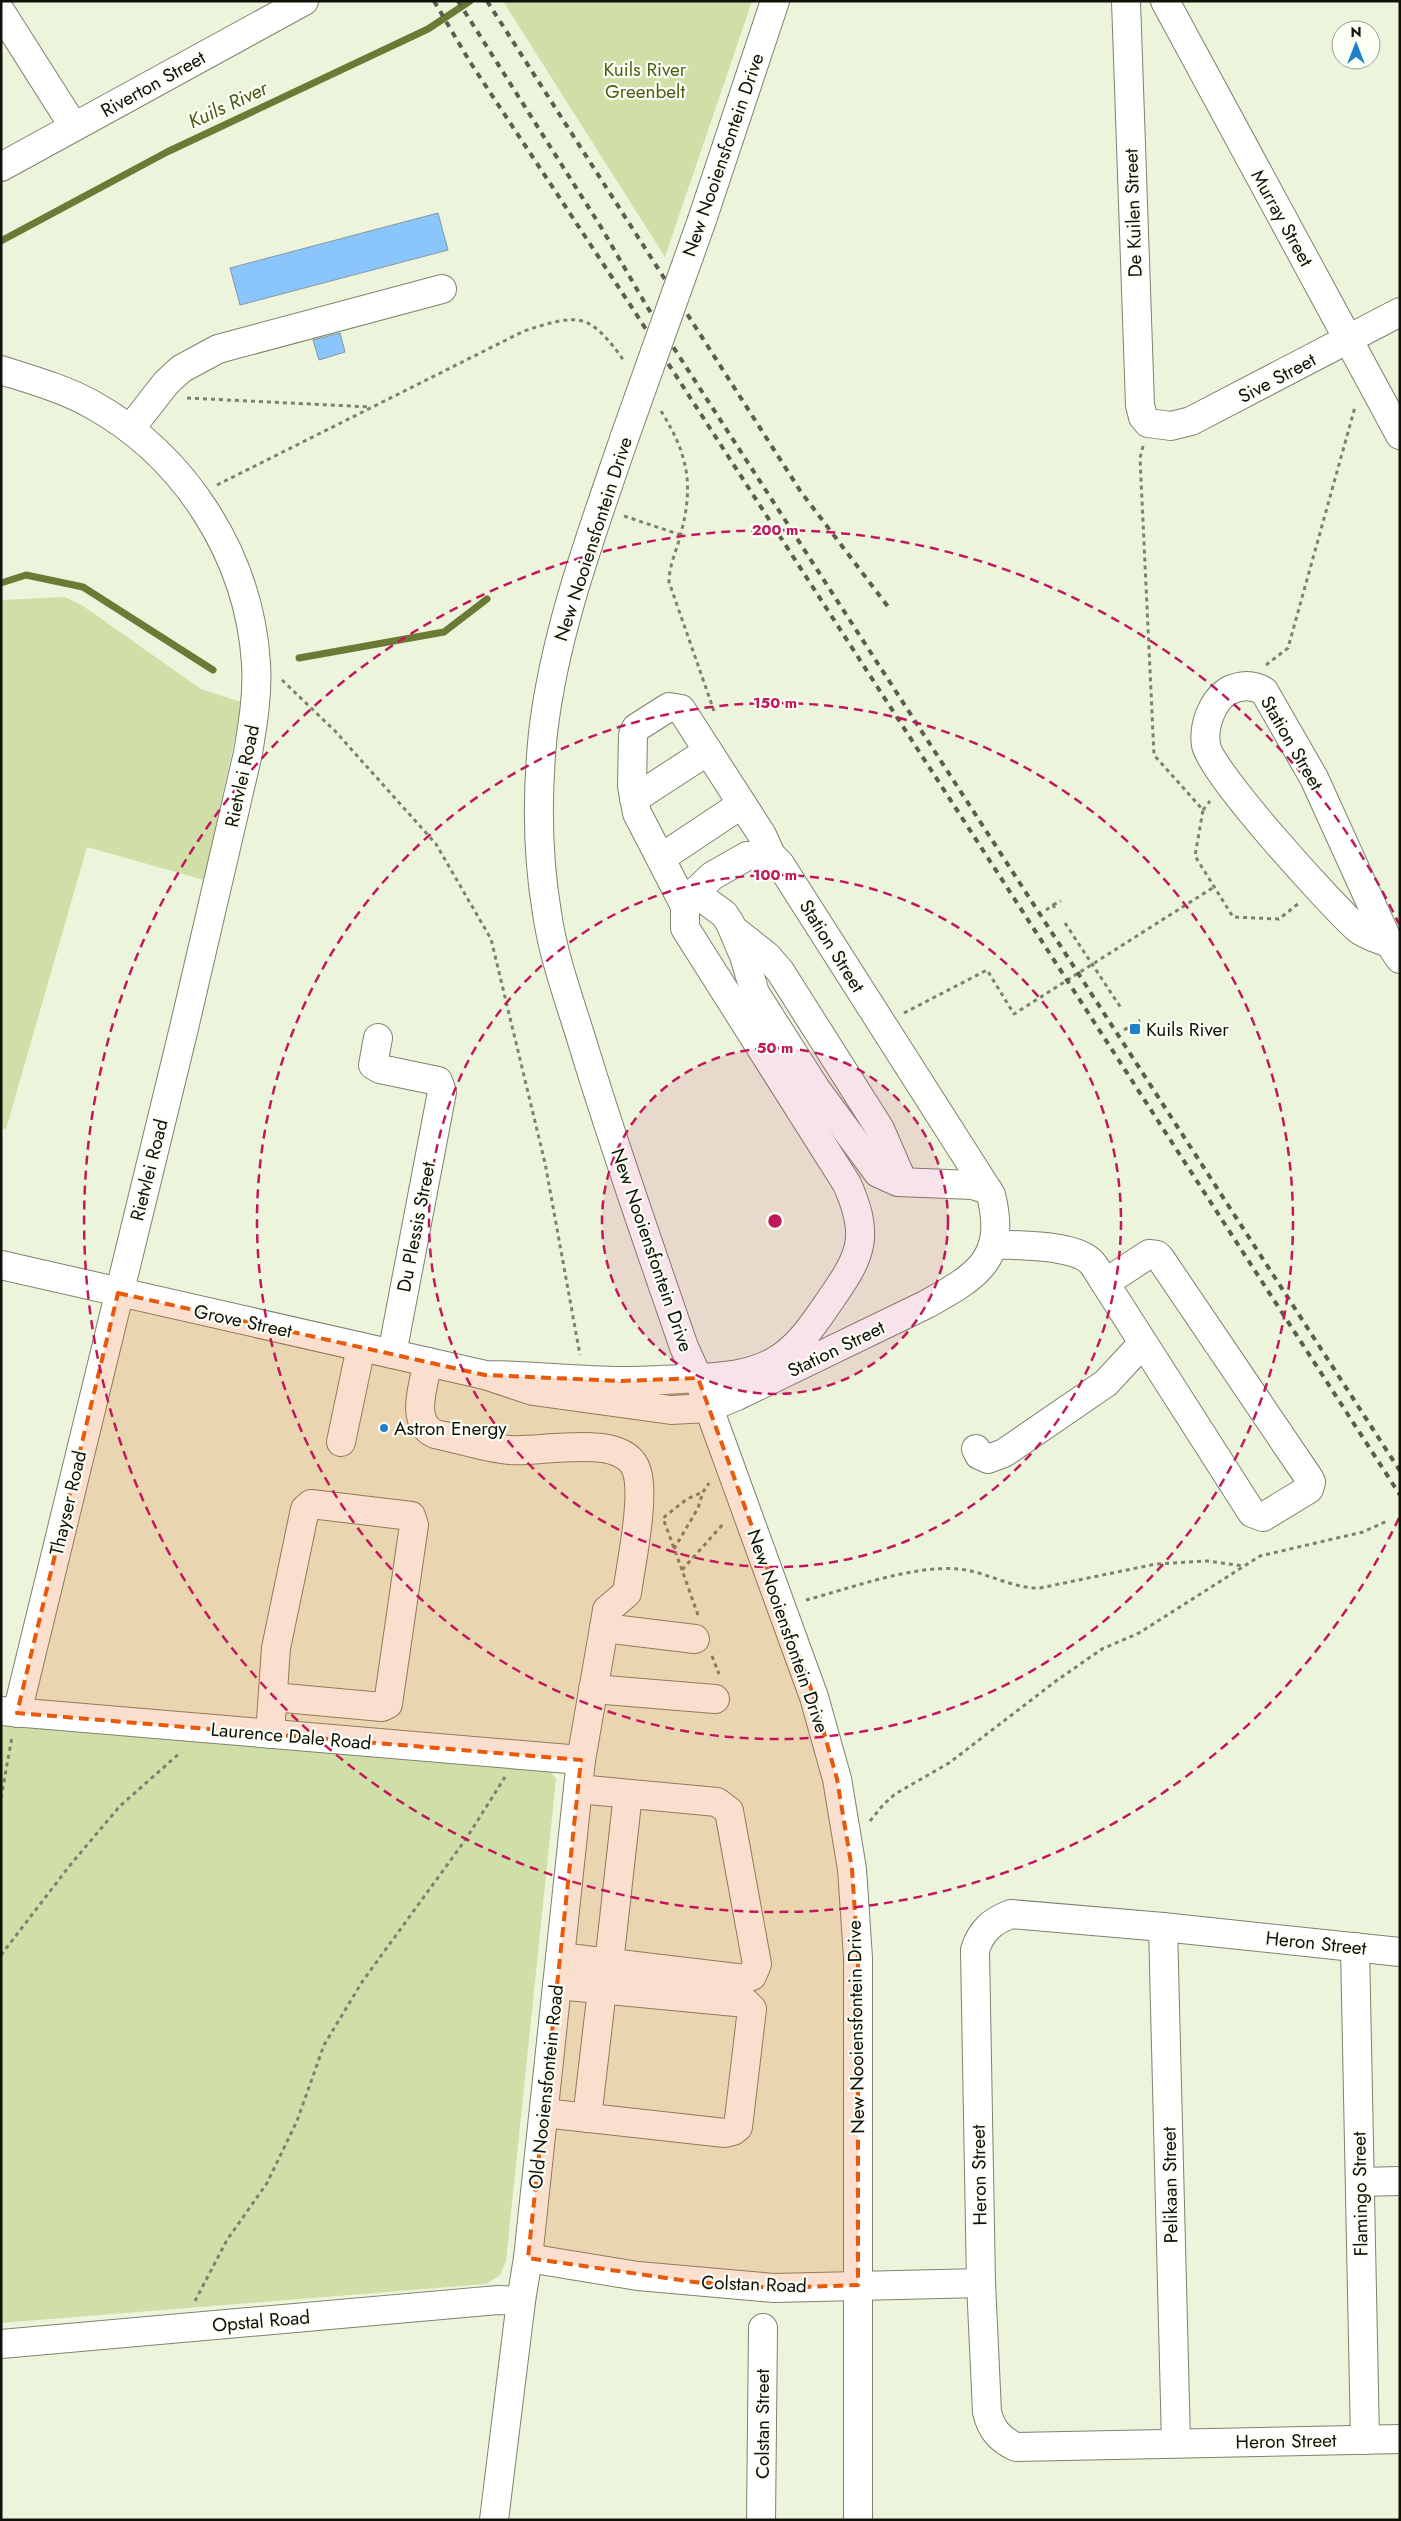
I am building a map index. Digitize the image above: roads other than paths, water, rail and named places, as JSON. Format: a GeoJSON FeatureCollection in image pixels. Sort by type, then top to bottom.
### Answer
{"type":"FeatureCollection","features":[{"type":"Feature","properties":{"kind":"street","name":"Riverton Street"},"geometry":{"type":"LineString","coordinates":[[1,167],[304,1]]}},
{"type":"Feature","properties":{"kind":"street","name":"New Nooiensfontein Drive"},"geometry":{"type":"LineString","coordinates":[[775,1],[702,220],[625,436],[574,589],[558,646],[544,732],[540,773],[542,872],[547,914],[556,953],[601,1104],[684,1347],[698,1378],[814,1697],[837,1779],[851,1860],[858,1958],[858,2520]]}},
{"type":"Feature","properties":{"kind":"street","name":"De Kuilen Street"},"geometry":{"type":"LineString","coordinates":[[1126,1],[1140,405],[1143,417],[1148,423]]}},
{"type":"Feature","properties":{"kind":"street","name":"Murray Street"},"geometry":{"type":"LineString","coordinates":[[1165,1],[1400,435]]}},
{"type":"Feature","properties":{"kind":"street"},"geometry":{"type":"LineString","coordinates":[[1,12],[74,127]]}},
{"type":"Feature","properties":{"kind":"street"},"geometry":{"type":"LineString","coordinates":[[130,430],[158,394],[181,369],[218,349],[442,289]]}},
{"type":"Feature","properties":{"kind":"street","name":"Sive Street"},"geometry":{"type":"LineString","coordinates":[[1148,423],[1171,426],[1191,421],[1400,312]]}},
{"type":"Feature","properties":{"kind":"street","name":"Rietvlei Road"},"geometry":{"type":"LineString","coordinates":[[1,370],[43,383],[92,404],[146,442],[186,484],[220,534],[243,590],[253,630],[256,664],[254,718],[248,753],[184,1028],[118,1293]]}},
{"type":"Feature","properties":{"kind":"street","name":"Station Street"},"geometry":{"type":"LineString","coordinates":[[1248,686],[1264,690],[1314,778],[1394,951],[1360,930],[1328,899],[1252,813],[1211,759],[1206,745],[1206,730],[1215,704],[1226,693],[1237,687],[1248,686]]}},
{"type":"Feature","properties":{"kind":"street","name":"Station Street"},"geometry":{"type":"LineString","coordinates":[[698,1378],[751,1372],[777,1360],[793,1348],[848,1275],[858,1252],[861,1224],[858,1210],[847,1184],[685,928],[690,899],[661,858],[637,813],[632,786],[633,735],[642,723],[669,707],[681,709],[768,845],[771,854],[780,864],[988,1190],[997,1216],[991,1255],[979,1269],[956,1288],[782,1375],[708,1408]]}},
{"type":"Feature","properties":{"kind":"street"},"geometry":{"type":"LineString","coordinates":[[634,799],[708,751]]}},
{"type":"Feature","properties":{"kind":"street"},"geometry":{"type":"LineString","coordinates":[[661,858],[742,804]]}},
{"type":"Feature","properties":{"kind":"street"},"geometry":{"type":"LineString","coordinates":[[771,854],[747,856],[738,860],[712,876],[690,899],[724,914],[734,930],[766,956],[780,971],[880,1129],[903,1182],[973,1185],[988,1190]]}},
{"type":"Feature","properties":{"kind":"street","name":"Du Plessis Street"},"geometry":{"type":"LineString","coordinates":[[378,1038],[373,1065],[380,1069],[438,1082],[442,1092],[392,1354]]}},
{"type":"Feature","properties":{"kind":"street"},"geometry":{"type":"LineString","coordinates":[[994,1244],[1072,1252],[1092,1262],[1105,1283],[1143,1343],[1252,1513],[1263,1516],[1309,1488],[1311,1482],[1309,1478],[1160,1258],[1157,1255],[1149,1254],[1105,1283]]}},
{"type":"Feature","properties":{"kind":"street","name":"Grove Street"},"geometry":{"type":"LineString","coordinates":[[1,1265],[485,1375],[533,1391],[671,1410],[708,1408]]}},
{"type":"Feature","properties":{"kind":"street","name":"Thayser Road"},"geometry":{"type":"LineString","coordinates":[[9,1712],[118,1293]]}},
{"type":"Feature","properties":{"kind":"street"},"geometry":{"type":"LineString","coordinates":[[976,1450],[979,1455],[988,1459],[1004,1453],[1106,1383],[1143,1343]]}},
{"type":"Feature","properties":{"kind":"street"},"geometry":{"type":"LineString","coordinates":[[341,1442],[361,1347]]}},
{"type":"Feature","properties":{"kind":"street","name":"Old Nooiensfontein Road"},"geometry":{"type":"LineString","coordinates":[[428,1362],[420,1400],[422,1420],[427,1430],[435,1434],[509,1450],[603,1448],[624,1455],[635,1466],[640,1495],[627,1593],[607,1610],[581,1760],[528,2258],[520,2301],[494,2520]]}},
{"type":"Feature","properties":{"kind":"street","name":"Grove Street"},"geometry":{"type":"LineString","coordinates":[[485,1375],[621,1381],[698,1378]]}},
{"type":"Feature","properties":{"kind":"street"},"geometry":{"type":"LineString","coordinates":[[270,1734],[276,1648],[305,1509],[311,1504],[411,1516],[414,1525],[388,1704],[382,1707],[273,1697]]}},
{"type":"Feature","properties":{"kind":"street"},"geometry":{"type":"LineString","coordinates":[[604,1628],[701,1636]]}},
{"type":"Feature","properties":{"kind":"street"},"geometry":{"type":"LineString","coordinates":[[593,1689],[717,1688]]}},
{"type":"Feature","properties":{"kind":"street","name":"Laurence Dale Road"},"geometry":{"type":"LineString","coordinates":[[9,1712],[581,1760]]}},
{"type":"Feature","properties":{"kind":"street"},"geometry":{"type":"LineString","coordinates":[[560,1957],[745,1979],[752,1976],[757,1964],[729,1810],[717,1802],[578,1789]]}},
{"type":"Feature","properties":{"kind":"street"},"geometry":{"type":"LineString","coordinates":[[609,1963],[628,1794]]}},
{"type":"Feature","properties":{"kind":"street","name":"Heron Street"},"geometry":{"type":"LineString","coordinates":[[1400,1952],[1163,1927],[1011,1914],[999,1919],[987,1928],[978,1939],[975,1950],[981,2283],[987,2412],[990,2425],[1000,2437],[1016,2447],[1400,2439]]}},
{"type":"Feature","properties":{"kind":"street","name":"Pelikaan Street"},"geometry":{"type":"LineString","coordinates":[[1163,1927],[1176,2443]]}},
{"type":"Feature","properties":{"kind":"street","name":"Flamingo Street"},"geometry":{"type":"LineString","coordinates":[[1355,1947],[1365,2440]]}},
{"type":"Feature","properties":{"kind":"street"},"geometry":{"type":"LineString","coordinates":[[544,2113],[725,2133],[733,2131],[738,2127],[752,2010],[746,2003],[557,1984]]}},
{"type":"Feature","properties":{"kind":"street"},"geometry":{"type":"LineString","coordinates":[[587,2118],[602,1990]]}},
{"type":"Feature","properties":{"kind":"street"},"geometry":{"type":"LineString","coordinates":[[1360,2182],[1400,2181]]}},
{"type":"Feature","properties":{"kind":"street","name":"Colstan Road"},"geometry":{"type":"LineString","coordinates":[[528,2258],[638,2276],[774,2288],[981,2283]]}},
{"type":"Feature","properties":{"kind":"street","name":"Opstal Road"},"geometry":{"type":"LineString","coordinates":[[1,2344],[498,2300],[520,2301]]}},
{"type":"Feature","properties":{"kind":"street","name":"Colstan Street"},"geometry":{"type":"LineString","coordinates":[[761,2520],[763,2328]]}},
{"type":"Feature","properties":{"kind":"waterway","name":"Kuils River"},"geometry":{"type":"LineString","coordinates":[[1,241],[167,152],[428,29],[470,1]]}},
{"type":"Feature","properties":{"kind":"waterway"},"geometry":{"type":"LineString","coordinates":[[1,583],[26,575],[83,587],[213,670]]}},
{"type":"Feature","properties":{"kind":"waterway"},"geometry":{"type":"LineString","coordinates":[[299,658],[444,632],[487,599]]}},
{"type":"Feature","properties":{"kind":"railway"},"geometry":{"type":"LineString","coordinates":[[434,1],[470,62],[629,303],[1400,1495]]}},
{"type":"Feature","properties":{"kind":"railway"},"geometry":{"type":"LineString","coordinates":[[458,1],[601,227],[646,305],[1400,1471]]}},
{"type":"Feature","properties":{"kind":"railway"},"geometry":{"type":"LineString","coordinates":[[487,1],[801,492],[889,608]]}},
{"type":"Feature","properties":{"kind":"place","name":"Kuils River"},"geometry":{"type":"Point","coordinates":[1135,1029]}},
{"type":"Feature","properties":{"kind":"place","name":"Astron Energy"},"geometry":{"type":"Point","coordinates":[384,1428]}},
{"type":"Feature","properties":{"kind":"park label","name":"Kuils River Greenbelt"},"geometry":{"type":"Point","coordinates":[645,80]}}]}
